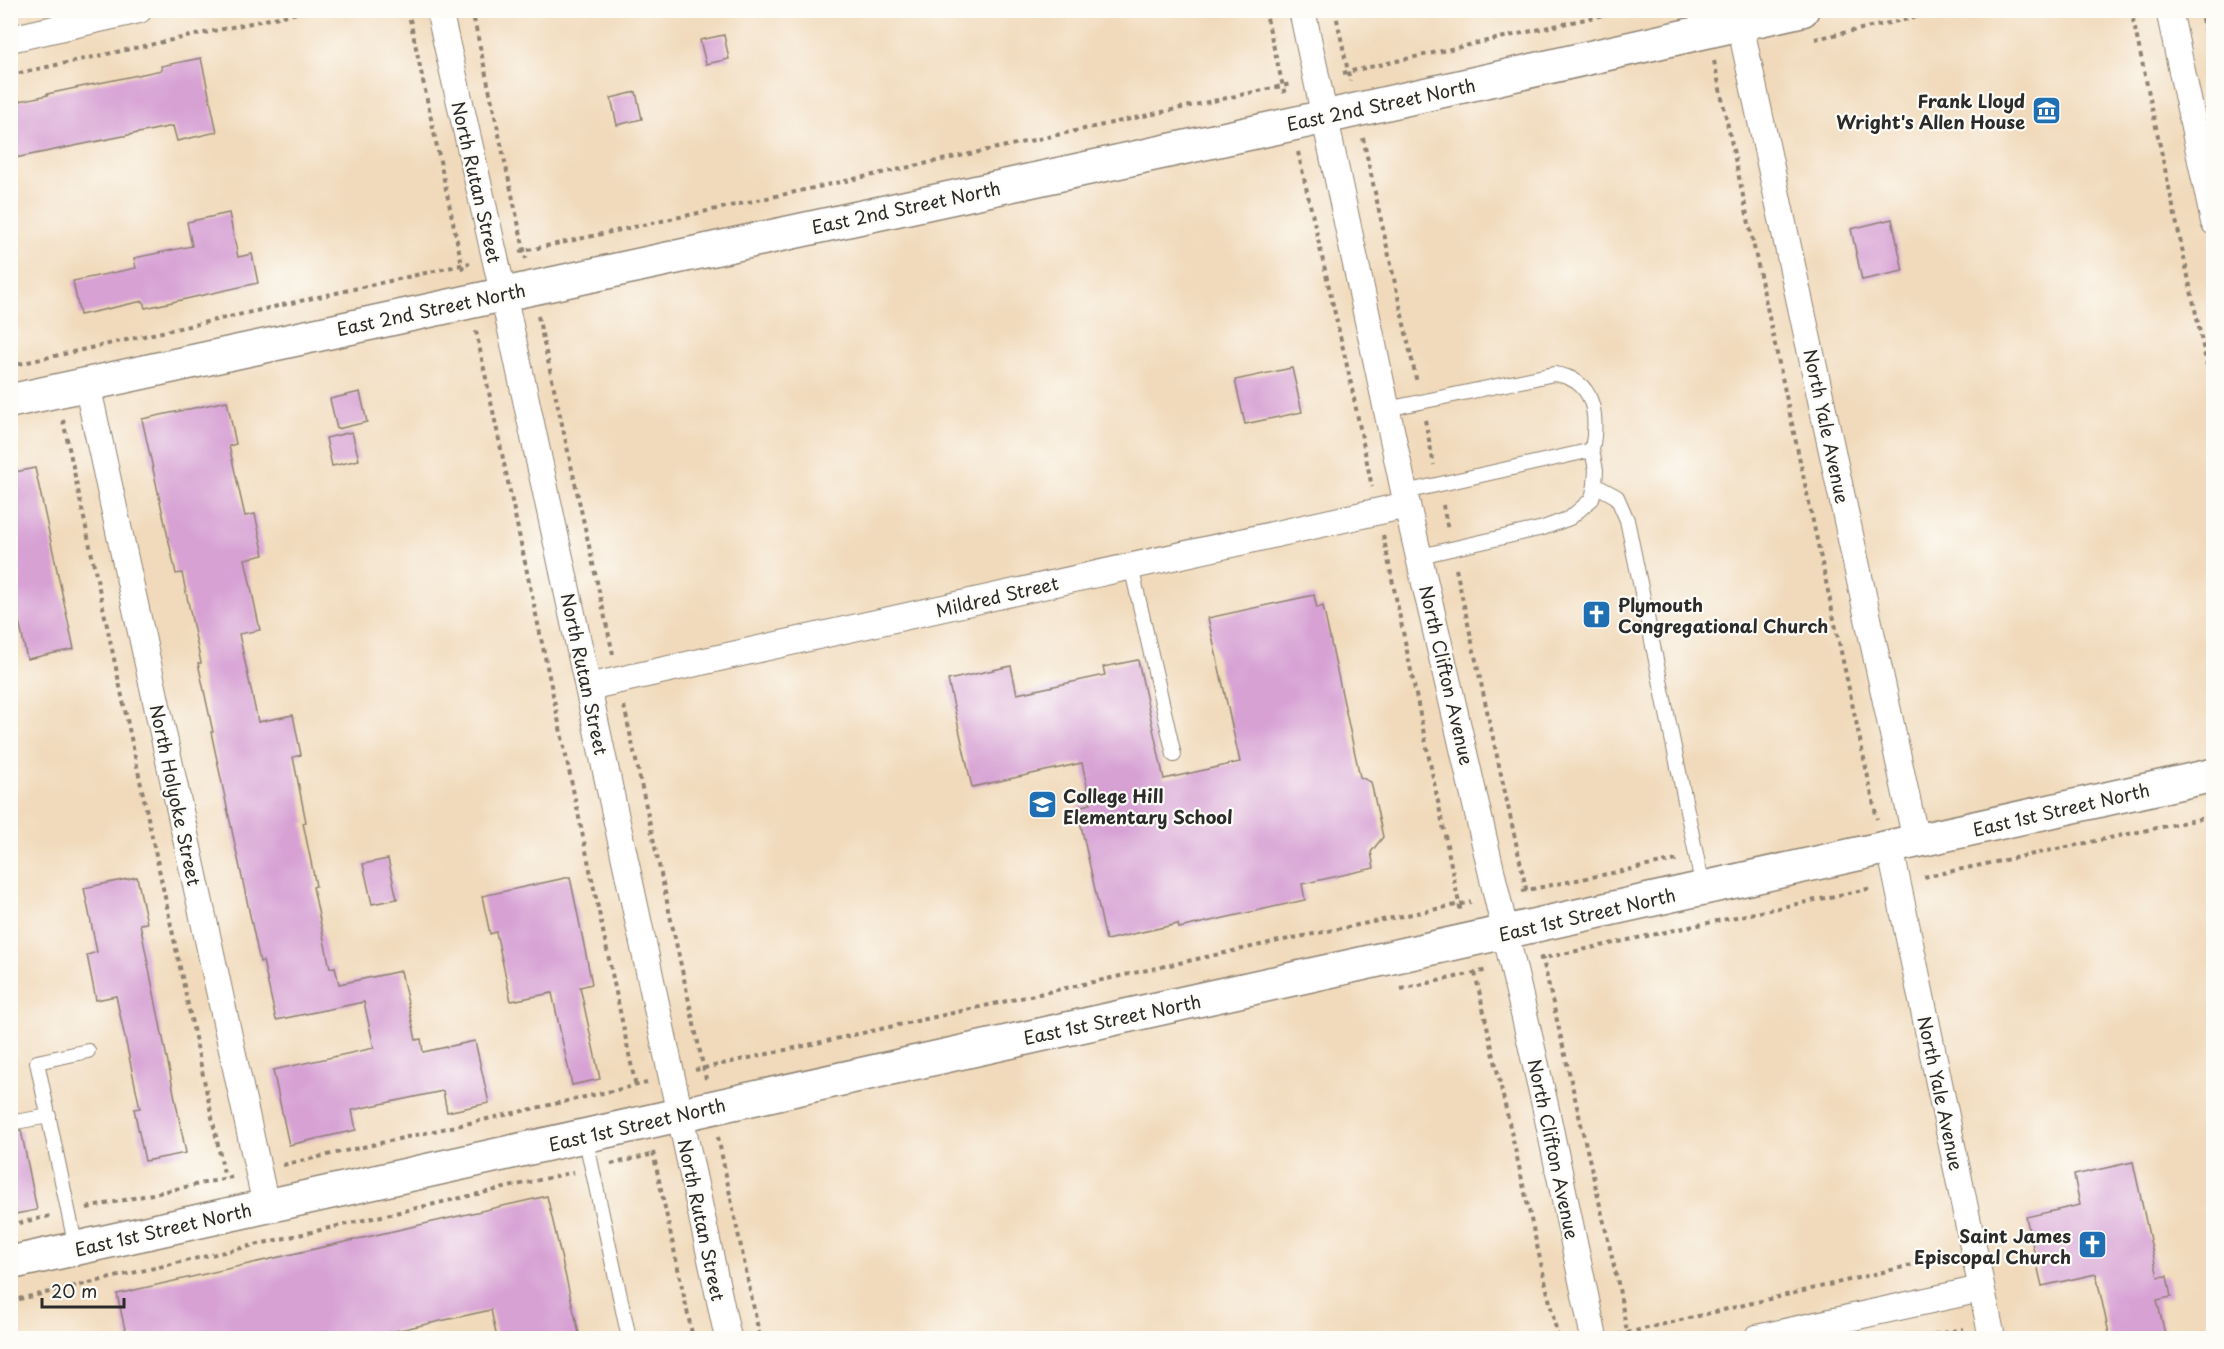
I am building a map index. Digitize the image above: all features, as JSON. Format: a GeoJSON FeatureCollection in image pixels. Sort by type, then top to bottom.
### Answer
{"type":"FeatureCollection","features":[{"type":"Feature","properties":{"kind":"street"},"geometry":{"type":"LineString","coordinates":[[10,39],[139,10]]}},
{"type":"Feature","properties":{"kind":"street","name":"North Rutan Street"},"geometry":{"type":"LineString","coordinates":[[439,10],[495,258],[728,1338]]}},
{"type":"Feature","properties":{"kind":"street","name":"North Clifton Avenue"},"geometry":{"type":"LineString","coordinates":[[1302,10],[1406,498],[1497,896],[1520,929],[1513,964],[1545,1105],[1603,1337]]}},
{"type":"Feature","properties":{"kind":"street","name":"East 2nd Street North"},"geometry":{"type":"LineString","coordinates":[[10,401],[1357,110],[1708,31],[1738,17],[1802,10]]}},
{"type":"Feature","properties":{"kind":"street"},"geometry":{"type":"LineString","coordinates":[[2169,10],[2214,222]]}},
{"type":"Feature","properties":{"kind":"street","name":"North Yale Avenue"},"geometry":{"type":"LineString","coordinates":[[1738,17],[1889,832],[1970,1292],[1992,1338]]}},
{"type":"Feature","properties":{"kind":"street","name":"North Holyoke Street"},"geometry":{"type":"LineString","coordinates":[[87,384],[266,1206]]}},
{"type":"Feature","properties":{"kind":"street","name":"Mildred Street"},"geometry":{"type":"LineString","coordinates":[[588,687],[1378,512],[1406,498]]}},
{"type":"Feature","properties":{"kind":"street","name":"East 1st Street North"},"geometry":{"type":"LineString","coordinates":[[10,1263],[1703,888],[1889,832],[2214,775]]}},
{"type":"Feature","properties":{"kind":"street"},"geometry":{"type":"LineString","coordinates":[[1757,1338],[1970,1292]]}},
{"type":"Feature","properties":{"kind":"lane"},"geometry":{"type":"LineString","coordinates":[[1387,409],[1554,374],[1566,375],[1580,385],[1591,400],[1596,417],[1593,450],[1595,485],[1592,499],[1570,518],[1543,528],[1420,556]]}},
{"type":"Feature","properties":{"kind":"lane"},"geometry":{"type":"LineString","coordinates":[[1406,498],[1438,484],[1593,450]]}},
{"type":"Feature","properties":{"kind":"lane"},"geometry":{"type":"LineString","coordinates":[[1595,485],[1617,497],[1627,520],[1703,888]]}},
{"type":"Feature","properties":{"kind":"lane"},"geometry":{"type":"LineString","coordinates":[[1131,566],[1174,755]]}},
{"type":"Feature","properties":{"kind":"lane"},"geometry":{"type":"LineString","coordinates":[[76,1248],[37,1062],[88,1051]]}},
{"type":"Feature","properties":{"kind":"lane"},"geometry":{"type":"LineString","coordinates":[[10,1123],[49,1116]]}},
{"type":"Feature","properties":{"kind":"lane"},"geometry":{"type":"LineString","coordinates":[[585,1136],[629,1338]]}},
{"type":"Feature","properties":{"kind":"path"},"geometry":{"type":"LineString","coordinates":[[10,75],[311,10]]}},
{"type":"Feature","properties":{"kind":"path"},"geometry":{"type":"LineString","coordinates":[[408,10],[636,1086],[654,1154],[693,1338]]}},
{"type":"Feature","properties":{"kind":"path"},"geometry":{"type":"LineString","coordinates":[[1265,10],[1348,368],[1460,904],[1558,1338]]}},
{"type":"Feature","properties":{"kind":"path"},"geometry":{"type":"LineString","coordinates":[[1335,10],[1527,891],[1520,929],[1542,958],[1628,1338]]}},
{"type":"Feature","properties":{"kind":"path"},"geometry":{"type":"LineString","coordinates":[[10,366],[462,264],[1626,10]]}},
{"type":"Feature","properties":{"kind":"path"},"geometry":{"type":"LineString","coordinates":[[2131,10],[2214,398]]}},
{"type":"Feature","properties":{"kind":"path"},"geometry":{"type":"LineString","coordinates":[[2200,10],[2214,73]]}},
{"type":"Feature","properties":{"kind":"path"},"geometry":{"type":"LineString","coordinates":[[1708,31],[1889,832],[1870,889]]}},
{"type":"Feature","properties":{"kind":"path"},"geometry":{"type":"LineString","coordinates":[[63,419],[225,1178]]}},
{"type":"Feature","properties":{"kind":"path"},"geometry":{"type":"LineString","coordinates":[[1395,990],[2214,816]]}},
{"type":"Feature","properties":{"kind":"path"},"geometry":{"type":"LineString","coordinates":[[10,1225],[1251,947],[1697,856]]}},
{"type":"Feature","properties":{"kind":"path"},"geometry":{"type":"LineString","coordinates":[[10,1301],[730,1137]]}},
{"type":"Feature","properties":{"kind":"path"},"geometry":{"type":"LineString","coordinates":[[1603,1337],[1950,1256],[1970,1292]]}},
{"type":"Feature","properties":{"kind":"path"},"geometry":{"type":"LineString","coordinates":[[1917,1338],[1966,1328],[1968,1338]]}},
{"type":"Feature","properties":{"kind":"building"},"geometry":{"type":"Polygon","coordinates":[[[724,35],[729,59],[706,64],[700,40],[724,35]]]}},
{"type":"Feature","properties":{"kind":"building"},"geometry":{"type":"Polygon","coordinates":[[[201,58],[217,132],[177,141],[173,126],[10,159],[10,103],[162,70],[161,66],[201,58]]]}},
{"type":"Feature","properties":{"kind":"building"},"geometry":{"type":"Polygon","coordinates":[[[636,92],[642,119],[617,125],[611,98],[636,92]]]}},
{"type":"Feature","properties":{"kind":"building"},"geometry":{"type":"Polygon","coordinates":[[[229,213],[238,257],[252,254],[258,283],[145,308],[143,301],[80,315],[73,281],[136,268],[134,258],[192,246],[187,222],[229,213]]]}},
{"type":"Feature","properties":{"kind":"building"},"geometry":{"type":"Polygon","coordinates":[[[1892,219],[1903,271],[1862,280],[1851,229],[1892,219]]]}},
{"type":"Feature","properties":{"kind":"building"},"geometry":{"type":"Polygon","coordinates":[[[1292,368],[1302,412],[1245,424],[1235,380],[1292,368]]]}},
{"type":"Feature","properties":{"kind":"building"},"geometry":{"type":"Polygon","coordinates":[[[360,392],[367,422],[337,429],[330,399],[360,392]]]}},
{"type":"Feature","properties":{"kind":"building"},"geometry":{"type":"Polygon","coordinates":[[[227,401],[236,444],[229,446],[245,516],[255,514],[264,555],[245,559],[260,630],[239,634],[258,722],[293,715],[301,755],[293,757],[316,886],[313,887],[330,968],[335,967],[339,984],[401,971],[416,1040],[421,1039],[423,1052],[475,1041],[489,1103],[447,1112],[443,1091],[352,1110],[356,1130],[289,1145],[273,1070],[374,1048],[364,1002],[276,1020],[263,961],[260,962],[211,732],[213,732],[198,663],[201,663],[182,573],[176,574],[142,419],[227,401]]]}},
{"type":"Feature","properties":{"kind":"building"},"geometry":{"type":"Polygon","coordinates":[[[352,432],[359,460],[332,466],[326,438],[352,432]]]}},
{"type":"Feature","properties":{"kind":"building"},"geometry":{"type":"Polygon","coordinates":[[[35,468],[74,649],[27,659],[15,602],[10,603],[10,473],[35,468]]]}},
{"type":"Feature","properties":{"kind":"building"},"geometry":{"type":"Polygon","coordinates":[[[1314,595],[1317,608],[1323,606],[1360,777],[1371,782],[1383,837],[1371,852],[1374,868],[1302,884],[1305,900],[1179,928],[1178,924],[1106,940],[1077,807],[1091,804],[1082,763],[972,787],[948,680],[1011,666],[1017,694],[1105,675],[1103,667],[1138,660],[1164,779],[1240,762],[1208,618],[1314,595]]]}},
{"type":"Feature","properties":{"kind":"building"},"geometry":{"type":"Polygon","coordinates":[[[388,859],[397,899],[372,904],[363,864],[388,859]]]}},
{"type":"Feature","properties":{"kind":"building"},"geometry":{"type":"Polygon","coordinates":[[[137,877],[147,923],[140,924],[186,1153],[145,1161],[134,1109],[140,1108],[116,996],[96,1000],[87,955],[97,952],[84,888],[137,877]]]}},
{"type":"Feature","properties":{"kind":"building"},"geometry":{"type":"Polygon","coordinates":[[[570,877],[592,984],[580,987],[600,1079],[572,1085],[552,993],[511,1001],[496,932],[490,934],[482,896],[570,877]]]}},
{"type":"Feature","properties":{"kind":"building"},"geometry":{"type":"Polygon","coordinates":[[[21,1130],[37,1210],[10,1215],[10,1132],[21,1130]]]}},
{"type":"Feature","properties":{"kind":"building","name":"Saint James Episcopal Church"},"geometry":{"type":"Polygon","coordinates":[[[2133,1162],[2158,1277],[2167,1276],[2171,1297],[2157,1300],[2166,1338],[2110,1338],[2096,1274],[2042,1286],[2026,1217],[2080,1205],[2074,1175],[2133,1162]]]}},
{"type":"Feature","properties":{"kind":"building"},"geometry":{"type":"Polygon","coordinates":[[[547,1196],[580,1338],[497,1338],[491,1310],[363,1338],[127,1338],[117,1294],[547,1196]]]}},
{"type":"Feature","properties":{"kind":"place","name":"Frank Lloyd Wright's Allen House"},"geometry":{"type":"Point","coordinates":[2046,110]}},
{"type":"Feature","properties":{"kind":"place","name":"Plymouth Congregational Church"},"geometry":{"type":"Point","coordinates":[1597,614]}},
{"type":"Feature","properties":{"kind":"place","name":"College Hill Elementary School"},"geometry":{"type":"Point","coordinates":[1042,805]}},
{"type":"Feature","properties":{"kind":"place","name":"Saint James Episcopal Church"},"geometry":{"type":"Point","coordinates":[2092,1245]}}]}
